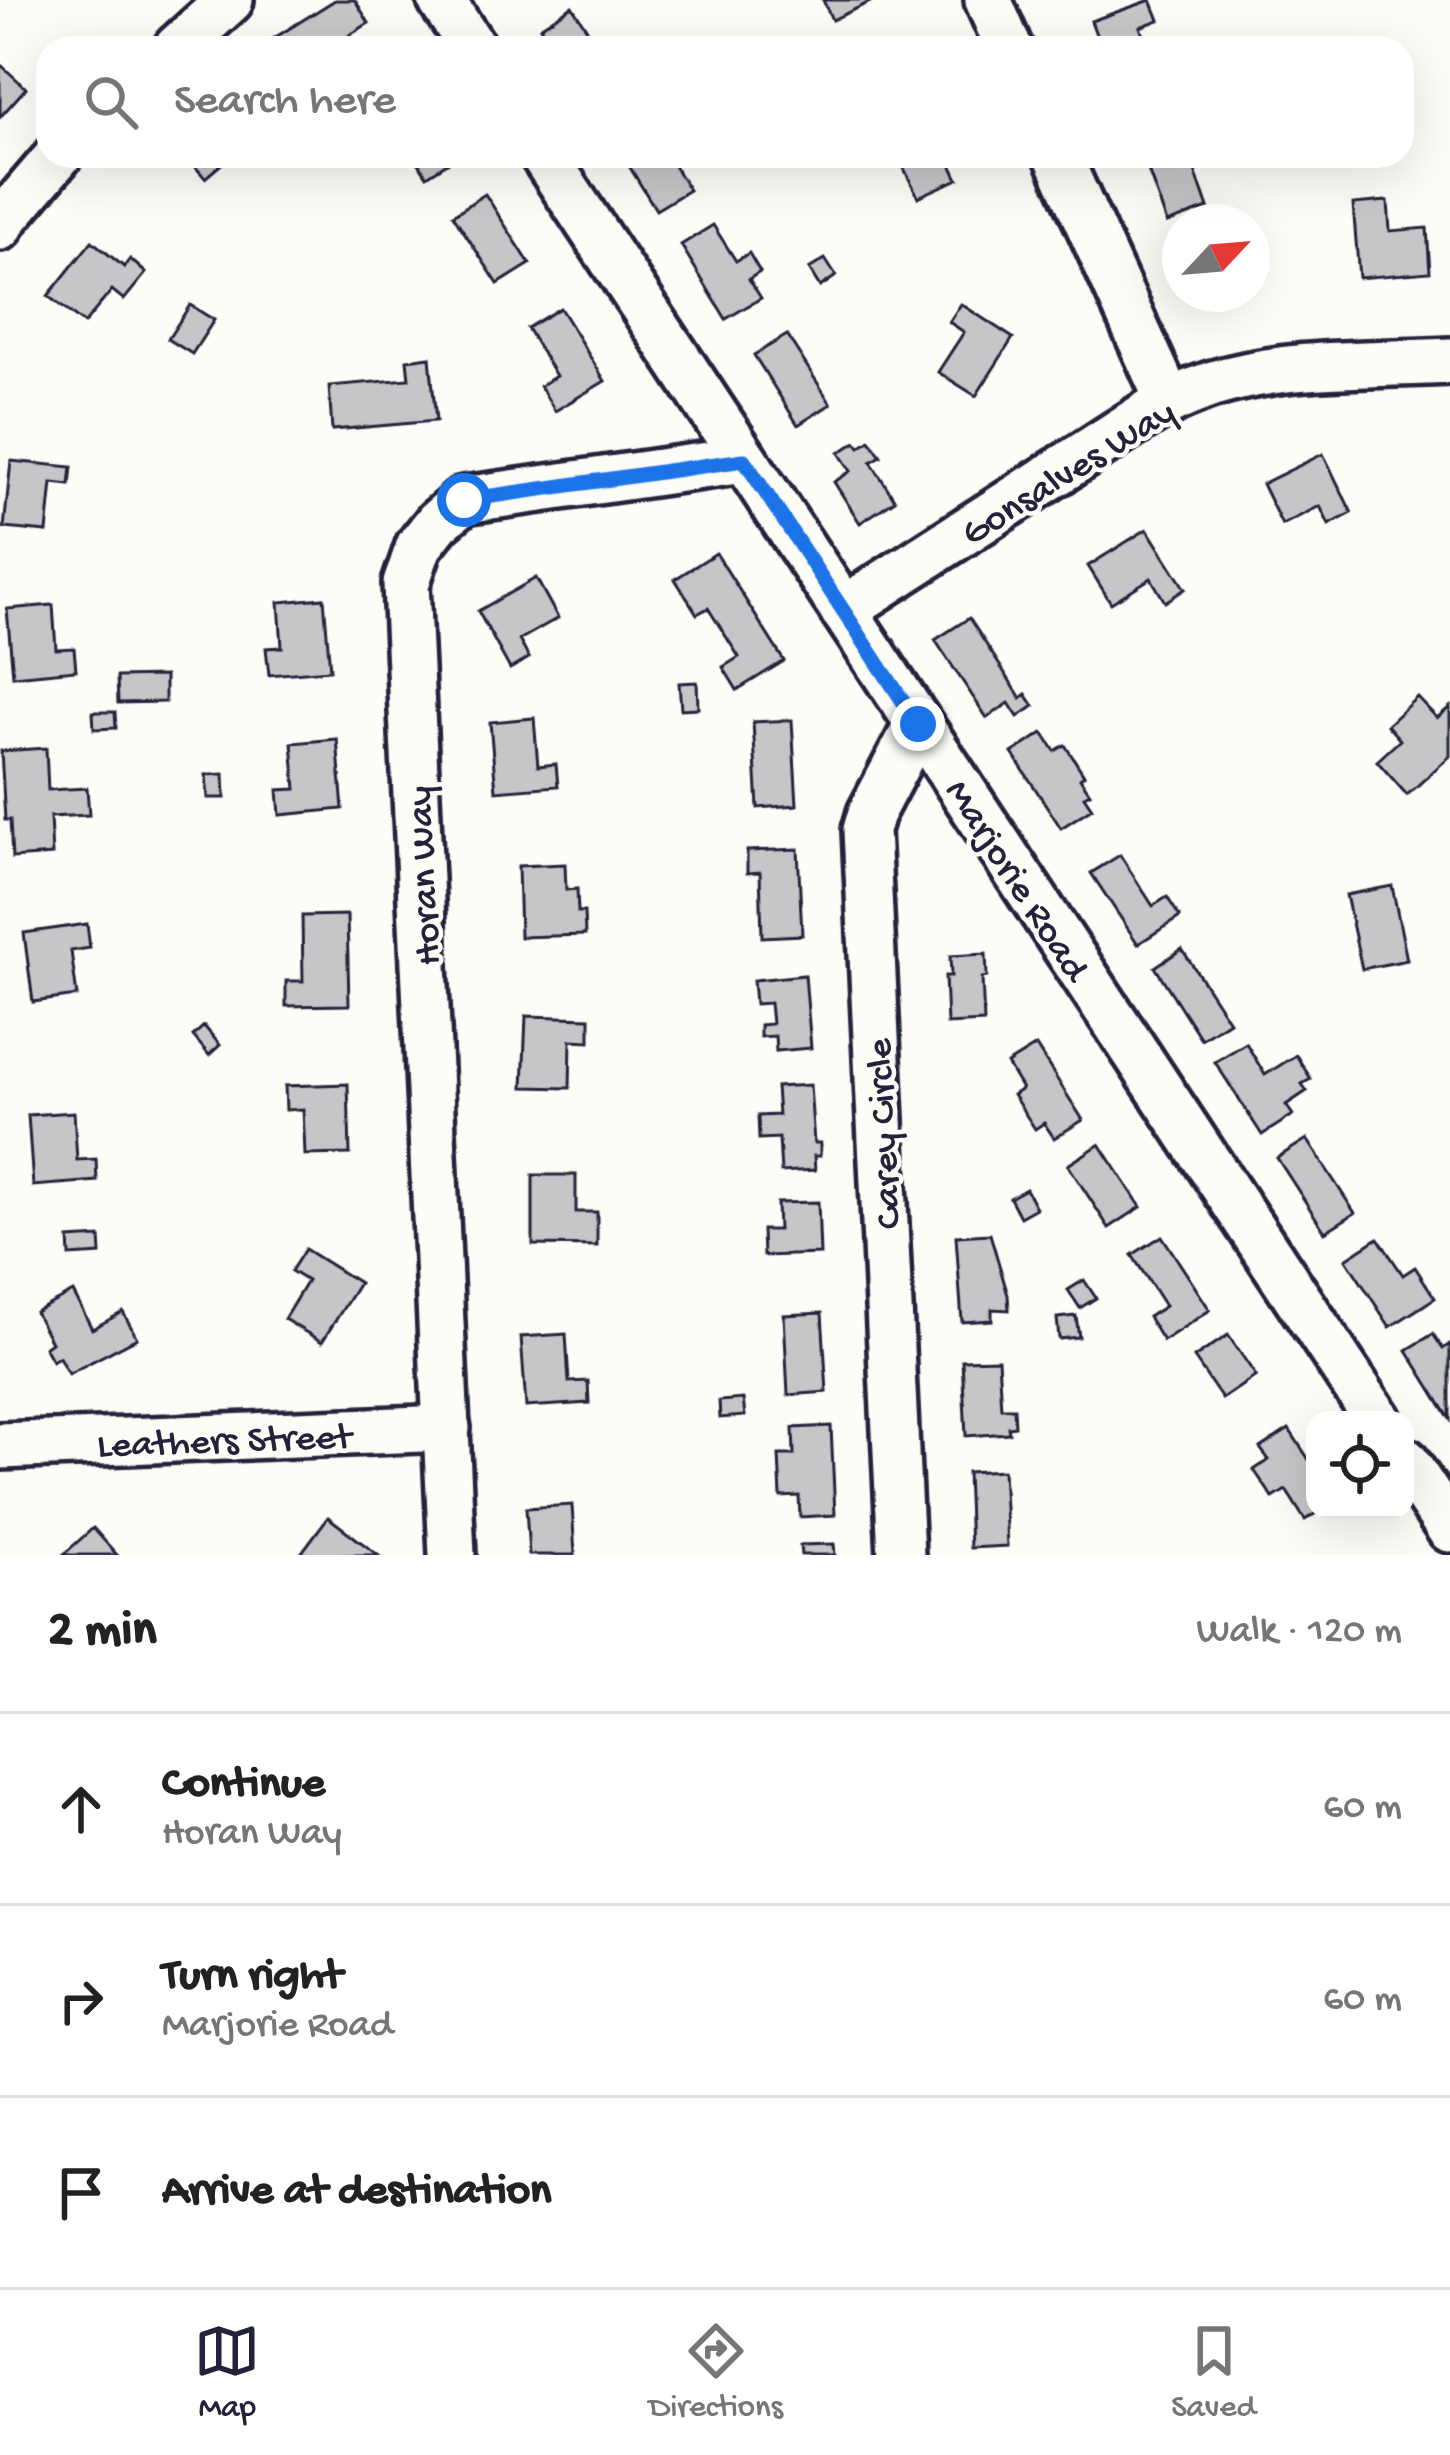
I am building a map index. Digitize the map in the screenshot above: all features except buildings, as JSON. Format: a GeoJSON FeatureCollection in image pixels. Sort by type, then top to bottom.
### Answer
{"type":"FeatureCollection","features":[{"type":"Feature","properties":{"kind":"street"},"geometry":{"type":"LineString","coordinates":[[190,36],[230,0]]}},
{"type":"Feature","properties":{"kind":"street"},"geometry":{"type":"LineString","coordinates":[[441,0],[464,36]]}},
{"type":"Feature","properties":{"kind":"street"},"geometry":{"type":"LineString","coordinates":[[988,0],[1004,36]]}},
{"type":"Feature","properties":{"kind":"street"},"geometry":{"type":"LineString","coordinates":[[0,227],[48,168]]}},
{"type":"Feature","properties":{"kind":"street","name":"Marjorie Road"},"geometry":{"type":"LineString","coordinates":[[552,168],[1372,1411]]}},
{"type":"Feature","properties":{"kind":"street"},"geometry":{"type":"LineString","coordinates":[[1063,168],[1169,402]]}},
{"type":"Feature","properties":{"kind":"street","name":"Gonsalves Way"},"geometry":{"type":"LineString","coordinates":[[842,610],[1169,402],[1213,384],[1307,368],[1450,362]]}},
{"type":"Feature","properties":{"kind":"street","name":"Horan Way"},"geometry":{"type":"LineString","coordinates":[[452,1555],[406,584],[418,546],[464,500],[744,460]]}},
{"type":"Feature","properties":{"kind":"street","name":"Carey Circle"},"geometry":{"type":"LineString","coordinates":[[901,1555],[866,830],[918,724]]}},
{"type":"Feature","properties":{"kind":"street","name":"Leathers Street"},"geometry":{"type":"LineString","coordinates":[[0,1446],[447,1428]]}},
{"type":"Feature","properties":{"kind":"street"},"geometry":{"type":"LineString","coordinates":[[1414,1475],[1450,1529]]}},
{"type":"Feature","properties":{"kind":"route"},"geometry":{"type":"LineString","coordinates":[[464,500],[744,460],[918,724]]}}]}
